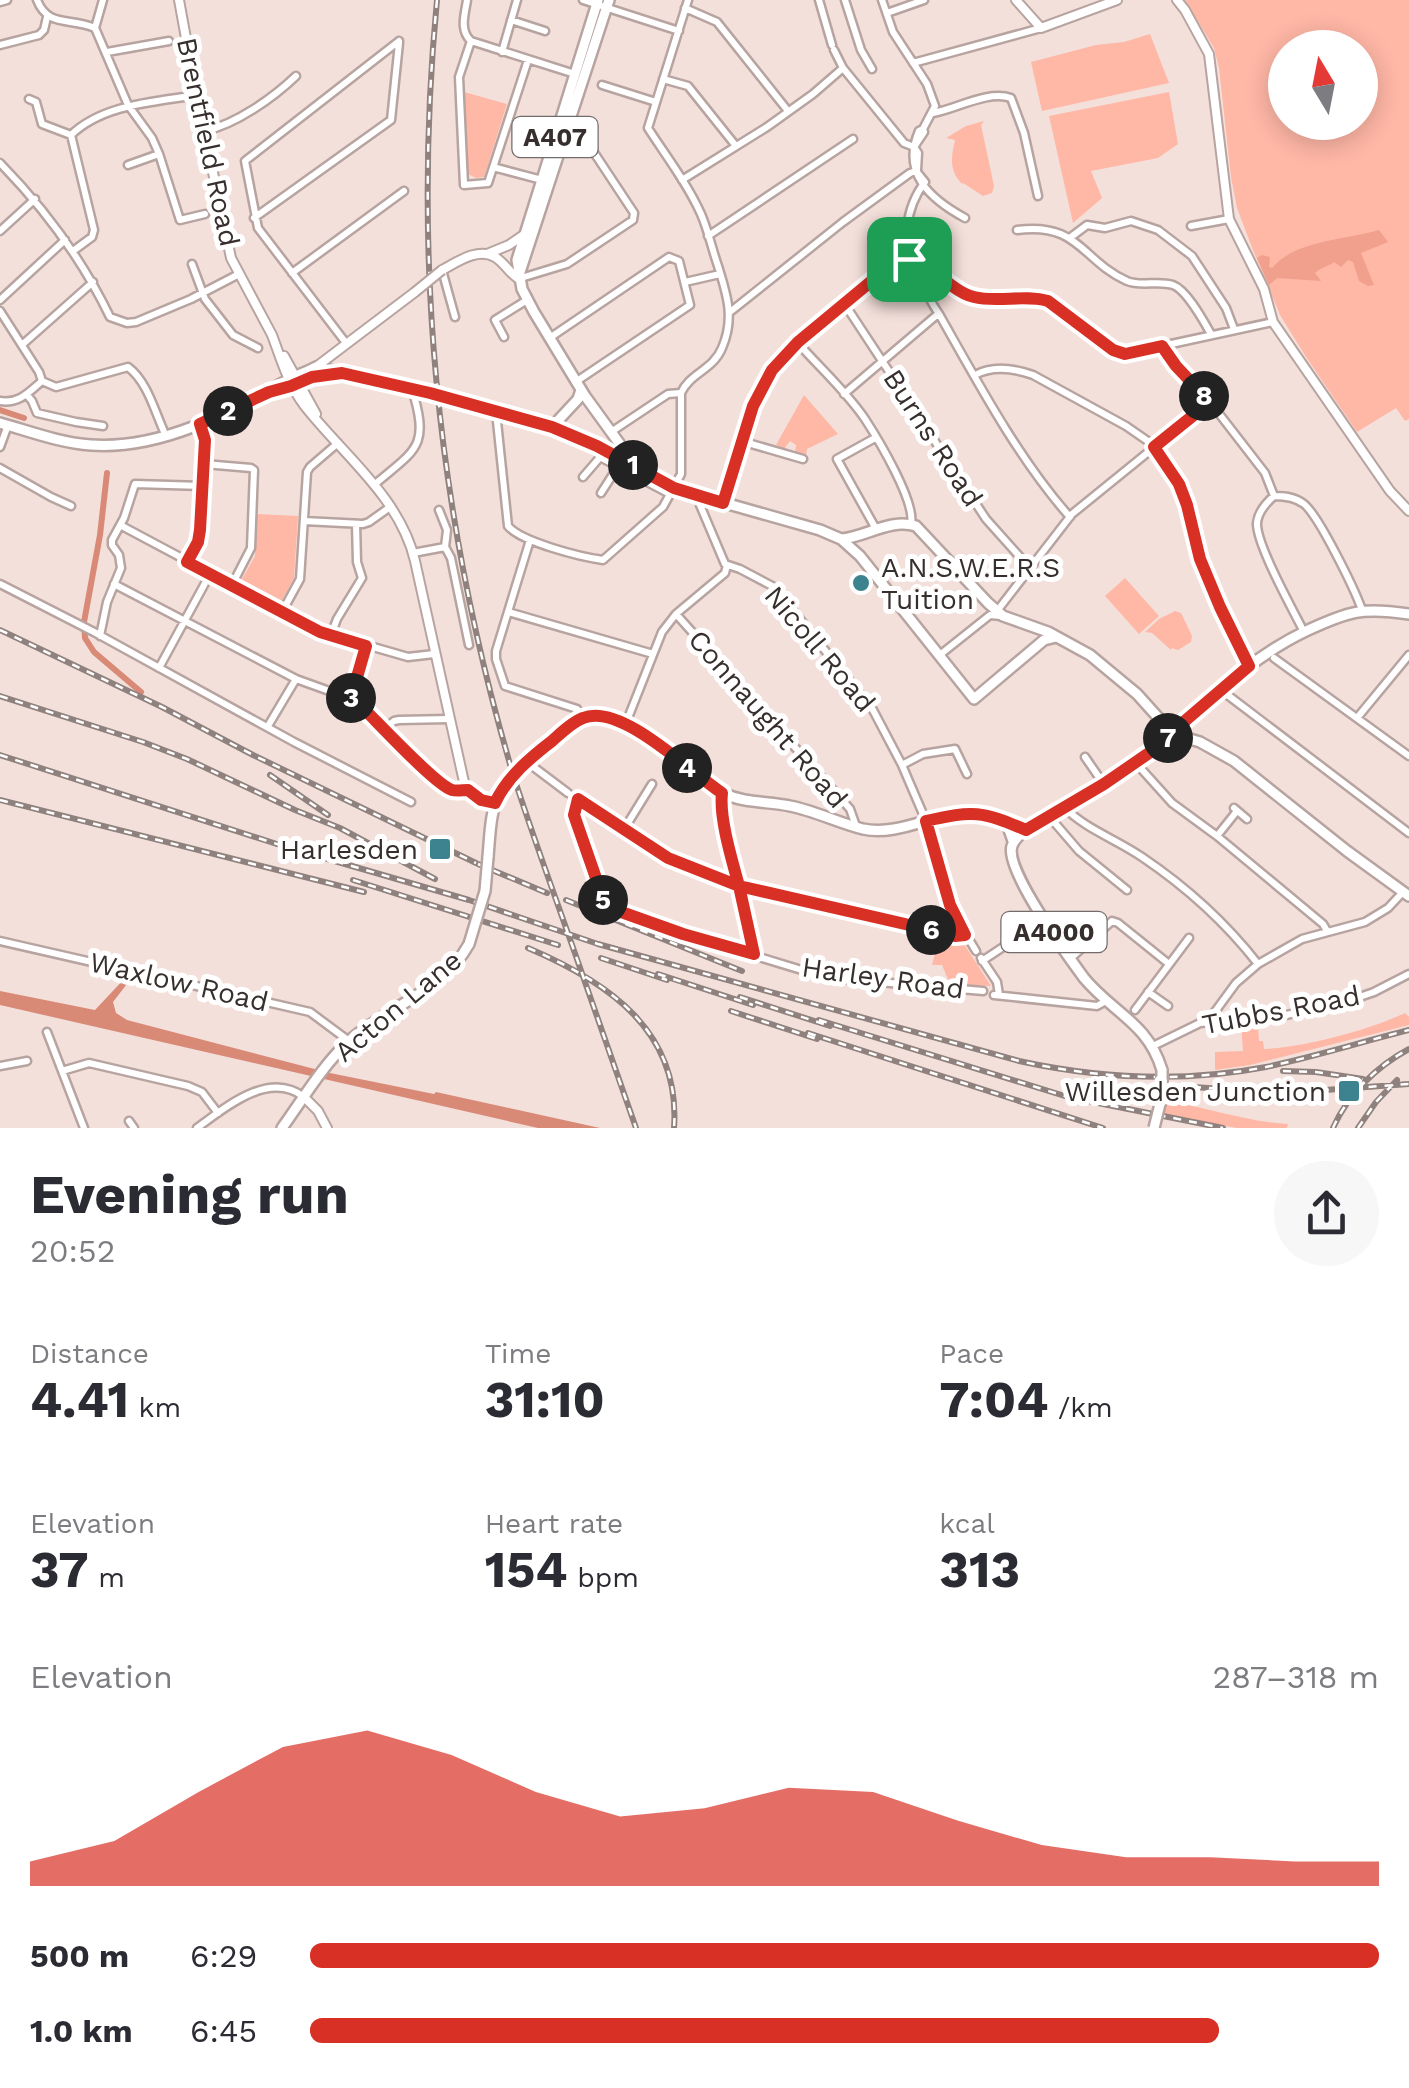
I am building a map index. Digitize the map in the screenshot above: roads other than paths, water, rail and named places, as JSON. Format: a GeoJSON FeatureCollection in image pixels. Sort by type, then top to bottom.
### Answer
{"type":"FeatureCollection","features":[{"type":"Feature","properties":{"kind":"main road","name":"A407"},"geometry":{"type":"LineString","coordinates":[[519,277],[517,260],[559,139],[575,74],[602,3]]}},
{"type":"Feature","properties":{"kind":"main road","name":"A407"},"geometry":{"type":"LineString","coordinates":[[519,277],[602,3]]}},
{"type":"Feature","properties":{"kind":"main road"},"geometry":{"type":"LineString","coordinates":[[519,277],[581,392],[635,466],[672,491],[820,530],[853,543],[974,699],[1044,636]]}},
{"type":"Feature","properties":{"kind":"main road"},"geometry":{"type":"LineString","coordinates":[[4,424],[72,443],[122,444],[166,436],[200,424],[314,369],[420,391],[552,427],[620,463],[635,466]]}},
{"type":"Feature","properties":{"kind":"main road"},"geometry":{"type":"LineString","coordinates":[[294,381],[342,373]]}},
{"type":"Feature","properties":{"kind":"main road"},"geometry":{"type":"LineString","coordinates":[[552,427],[581,392]]}},
{"type":"Feature","properties":{"kind":"main road"},"geometry":{"type":"LineString","coordinates":[[560,418],[563,432]]}},
{"type":"Feature","properties":{"kind":"main road"},"geometry":{"type":"LineString","coordinates":[[600,452],[610,432]]}},
{"type":"Feature","properties":{"kind":"main road"},"geometry":{"type":"LineString","coordinates":[[853,543],[876,530],[911,524],[1000,613],[1090,655],[1141,698],[1173,734],[1215,749],[1242,766],[1406,894]]}},
{"type":"Feature","properties":{"kind":"main road"},"geometry":{"type":"LineString","coordinates":[[1006,821],[1013,840],[1104,784],[1173,734],[1249,666],[1304,632],[1362,610],[1409,614]]}},
{"type":"Feature","properties":{"kind":"main road"},"geometry":{"type":"LineString","coordinates":[[495,803],[503,786],[527,762],[583,718],[604,716],[636,728],[722,793],[738,800],[790,806],[878,830],[973,812],[1026,830]]}},
{"type":"Feature","properties":{"kind":"main road","name":"Acton Lane"},"geometry":{"type":"LineString","coordinates":[[282,1128],[349,1041],[449,970],[468,948],[482,903],[495,803]]}},
{"type":"Feature","properties":{"kind":"main road","name":"A4000"},"geometry":{"type":"LineString","coordinates":[[1013,840],[1010,858],[1016,874],[1084,978],[1144,1032],[1153,1046],[1162,1070],[1162,1096],[1154,1128]]}},
{"type":"Feature","properties":{"kind":"street"},"geometry":{"type":"LineString","coordinates":[[0,46],[44,30],[47,17],[37,0]]}},
{"type":"Feature","properties":{"kind":"street"},"geometry":{"type":"LineString","coordinates":[[94,28],[103,0]]}},
{"type":"Feature","properties":{"kind":"street","name":"Brentfield Road"},"geometry":{"type":"LineString","coordinates":[[179,0],[231,258],[294,381]]}},
{"type":"Feature","properties":{"kind":"street"},"geometry":{"type":"LineString","coordinates":[[467,0],[463,24],[470,41],[575,74]]}},
{"type":"Feature","properties":{"kind":"street"},"geometry":{"type":"LineString","coordinates":[[502,52],[517,0]]}},
{"type":"Feature","properties":{"kind":"street"},"geometry":{"type":"LineString","coordinates":[[583,0],[602,3],[678,31]]}},
{"type":"Feature","properties":{"kind":"street"},"geometry":{"type":"LineString","coordinates":[[819,0],[843,68],[904,143],[914,147]]}},
{"type":"Feature","properties":{"kind":"street"},"geometry":{"type":"LineString","coordinates":[[846,0],[861,50],[872,69]]}},
{"type":"Feature","properties":{"kind":"street"},"geometry":{"type":"LineString","coordinates":[[882,0],[893,32],[932,94],[935,106],[919,131],[912,153],[916,171],[924,179],[909,215],[909,252],[917,260],[928,295],[974,375],[1040,479],[1070,517]]}},
{"type":"Feature","properties":{"kind":"street"},"geometry":{"type":"LineString","coordinates":[[887,13],[924,0]]}},
{"type":"Feature","properties":{"kind":"street"},"geometry":{"type":"LineString","coordinates":[[1016,0],[1041,28]]}},
{"type":"Feature","properties":{"kind":"street"},"geometry":{"type":"LineString","coordinates":[[913,63],[1041,28],[1117,0]]}},
{"type":"Feature","properties":{"kind":"street"},"geometry":{"type":"LineString","coordinates":[[1177,0],[1209,54],[1229,219],[1264,289],[1272,322],[1390,490],[1409,510]]}},
{"type":"Feature","properties":{"kind":"street"},"geometry":{"type":"LineString","coordinates":[[496,412],[508,526],[512,532],[603,560],[664,507],[681,474],[682,393],[687,382],[703,372],[720,353],[730,312],[702,216],[648,128],[686,4],[716,22],[788,111]]}},
{"type":"Feature","properties":{"kind":"street"},"geometry":{"type":"LineString","coordinates":[[47,17],[94,28],[130,107],[160,154],[180,220],[205,214]]}},
{"type":"Feature","properties":{"kind":"street"},"geometry":{"type":"LineString","coordinates":[[512,20],[546,31]]}},
{"type":"Feature","properties":{"kind":"street"},"geometry":{"type":"LineString","coordinates":[[106,52],[169,41]]}},
{"type":"Feature","properties":{"kind":"street"},"geometry":{"type":"LineString","coordinates":[[254,218],[391,120],[399,41],[244,161],[254,218],[258,228],[346,343]]}},
{"type":"Feature","properties":{"kind":"street"},"geometry":{"type":"LineString","coordinates":[[470,41],[459,77],[464,185],[488,183],[528,60]]}},
{"type":"Feature","properties":{"kind":"street"},"geometry":{"type":"LineString","coordinates":[[682,180],[788,111],[843,68]]}},
{"type":"Feature","properties":{"kind":"street"},"geometry":{"type":"LineString","coordinates":[[205,131],[236,119],[296,76]]}},
{"type":"Feature","properties":{"kind":"street"},"geometry":{"type":"LineString","coordinates":[[663,79],[688,86],[736,146]]}},
{"type":"Feature","properties":{"kind":"street"},"geometry":{"type":"LineString","coordinates":[[602,85],[656,102]]}},
{"type":"Feature","properties":{"kind":"street"},"geometry":{"type":"LineString","coordinates":[[933,113],[1005,94],[1011,98],[1024,133],[1038,196]]}},
{"type":"Feature","properties":{"kind":"street"},"geometry":{"type":"LineString","coordinates":[[71,135],[108,112],[197,95]]}},
{"type":"Feature","properties":{"kind":"street"},"geometry":{"type":"LineString","coordinates":[[29,100],[36,102],[42,124],[71,135]]}},
{"type":"Feature","properties":{"kind":"street"},"geometry":{"type":"LineString","coordinates":[[71,135],[94,230],[92,237],[73,252]]}},
{"type":"Feature","properties":{"kind":"street"},"geometry":{"type":"LineString","coordinates":[[488,254],[519,277],[568,264],[633,220],[634,213],[591,148],[559,139]]}},
{"type":"Feature","properties":{"kind":"street"},"geometry":{"type":"LineString","coordinates":[[708,236],[853,139]]}},
{"type":"Feature","properties":{"kind":"street"},"geometry":{"type":"LineString","coordinates":[[128,164],[160,154]]}},
{"type":"Feature","properties":{"kind":"street"},"geometry":{"type":"LineString","coordinates":[[0,163],[66,240],[110,317],[127,323],[156,315],[240,274]]}},
{"type":"Feature","properties":{"kind":"street"},"geometry":{"type":"LineString","coordinates":[[493,167],[542,180]]}},
{"type":"Feature","properties":{"kind":"street"},"geometry":{"type":"LineString","coordinates":[[730,312],[916,171]]}},
{"type":"Feature","properties":{"kind":"street"},"geometry":{"type":"LineString","coordinates":[[922,185],[965,218]]}},
{"type":"Feature","properties":{"kind":"street"},"geometry":{"type":"LineString","coordinates":[[292,272],[404,191]]}},
{"type":"Feature","properties":{"kind":"street"},"geometry":{"type":"LineString","coordinates":[[0,231],[34,199]]}},
{"type":"Feature","properties":{"kind":"street"},"geometry":{"type":"LineString","coordinates":[[1190,226],[1229,219]]}},
{"type":"Feature","properties":{"kind":"street"},"geometry":{"type":"LineString","coordinates":[[1071,237],[1086,225],[1105,228],[1131,221],[1158,230],[1192,256],[1226,308],[1234,329]]}},
{"type":"Feature","properties":{"kind":"street"},"geometry":{"type":"LineString","coordinates":[[1018,230],[1047,229],[1071,237],[1134,284],[1174,285],[1184,293],[1211,334]]}},
{"type":"Feature","properties":{"kind":"street"},"geometry":{"type":"LineString","coordinates":[[287,362],[314,369],[442,270],[464,257],[509,246],[525,234]]}},
{"type":"Feature","properties":{"kind":"street"},"geometry":{"type":"LineString","coordinates":[[0,300],[66,240]]}},
{"type":"Feature","properties":{"kind":"street"},"geometry":{"type":"LineString","coordinates":[[723,503],[753,406],[772,370],[798,342],[909,252]]}},
{"type":"Feature","properties":{"kind":"street"},"geometry":{"type":"LineString","coordinates":[[550,337],[669,258],[679,261],[690,306],[581,392]]}},
{"type":"Feature","properties":{"kind":"street"},"geometry":{"type":"LineString","coordinates":[[192,264],[202,293],[234,335],[258,348]]}},
{"type":"Feature","properties":{"kind":"street"},"geometry":{"type":"LineString","coordinates":[[442,270],[455,317]]}},
{"type":"Feature","properties":{"kind":"street"},"geometry":{"type":"LineString","coordinates":[[685,282],[720,274]]}},
{"type":"Feature","properties":{"kind":"street"},"geometry":{"type":"LineString","coordinates":[[923,278],[940,277],[975,298],[1048,301],[1113,350],[1125,354],[1272,322]]}},
{"type":"Feature","properties":{"kind":"street"},"geometry":{"type":"LineString","coordinates":[[22,344],[93,282]]}},
{"type":"Feature","properties":{"kind":"street"},"geometry":{"type":"LineString","coordinates":[[504,337],[495,320],[528,300]]}},
{"type":"Feature","properties":{"kind":"street","name":"Burns Road"},"geometry":{"type":"LineString","coordinates":[[844,304],[995,532],[1029,568]]}},
{"type":"Feature","properties":{"kind":"street"},"geometry":{"type":"LineString","coordinates":[[0,311],[42,381],[56,387],[128,367],[135,372],[166,436]]}},
{"type":"Feature","properties":{"kind":"street"},"geometry":{"type":"LineString","coordinates":[[844,394],[938,314]]}},
{"type":"Feature","properties":{"kind":"street","name":"Brentfield Road"},"geometry":{"type":"LineString","coordinates":[[272,335],[294,381]]}},
{"type":"Feature","properties":{"kind":"street"},"geometry":{"type":"LineString","coordinates":[[798,342],[867,422],[907,493],[913,516],[911,524]]}},
{"type":"Feature","properties":{"kind":"street"},"geometry":{"type":"LineString","coordinates":[[1162,346],[1265,472],[1274,496]]}},
{"type":"Feature","properties":{"kind":"street"},"geometry":{"type":"LineString","coordinates":[[974,375],[1000,368],[1032,375],[1126,426],[1154,447],[1179,484],[1200,559],[1249,666]]}},
{"type":"Feature","properties":{"kind":"street"},"geometry":{"type":"LineString","coordinates":[[0,401],[26,395],[42,381]]}},
{"type":"Feature","properties":{"kind":"street"},"geometry":{"type":"LineString","coordinates":[[294,381],[323,426],[374,485],[408,537],[464,782],[481,800],[495,803]]}},
{"type":"Feature","properties":{"kind":"street"},"geometry":{"type":"LineString","coordinates":[[374,485],[411,454],[420,440],[416,405],[420,391]]}},
{"type":"Feature","properties":{"kind":"street"},"geometry":{"type":"LineString","coordinates":[[416,405],[420,391]]}},
{"type":"Feature","properties":{"kind":"street"},"geometry":{"type":"LineString","coordinates":[[610,432],[668,394],[682,393]]}},
{"type":"Feature","properties":{"kind":"street"},"geometry":{"type":"LineString","coordinates":[[26,395],[36,413],[103,426]]}},
{"type":"Feature","properties":{"kind":"street"},"geometry":{"type":"LineString","coordinates":[[941,654],[990,615],[1000,613],[1029,568],[1070,517],[1210,402]]}},
{"type":"Feature","properties":{"kind":"street"},"geometry":{"type":"LineString","coordinates":[[0,447],[4,424]]}},
{"type":"Feature","properties":{"kind":"street"},"geometry":{"type":"LineString","coordinates":[[187,562],[199,537],[205,440],[200,424]]}},
{"type":"Feature","properties":{"kind":"street"},"geometry":{"type":"LineString","coordinates":[[875,438],[837,459],[876,530]]}},
{"type":"Feature","properties":{"kind":"street"},"geometry":{"type":"LineString","coordinates":[[740,442],[803,460]]}},
{"type":"Feature","properties":{"kind":"street"},"geometry":{"type":"LineString","coordinates":[[282,612],[300,580],[307,472],[338,443]]}},
{"type":"Feature","properties":{"kind":"street"},"geometry":{"type":"LineString","coordinates":[[583,477],[600,452]]}},
{"type":"Feature","properties":{"kind":"street"},"geometry":{"type":"LineString","coordinates":[[601,493],[620,463],[672,491]]}},
{"type":"Feature","properties":{"kind":"street"},"geometry":{"type":"LineString","coordinates":[[204,464],[254,470],[251,548],[232,585]]}},
{"type":"Feature","properties":{"kind":"street"},"geometry":{"type":"LineString","coordinates":[[0,468],[70,506]]}},
{"type":"Feature","properties":{"kind":"street"},"geometry":{"type":"LineString","coordinates":[[104,638],[107,602],[121,568],[120,555],[112,540],[135,484],[203,486]]}},
{"type":"Feature","properties":{"kind":"street"},"geometry":{"type":"LineString","coordinates":[[1274,496],[1300,500],[1316,516],[1362,610]]}},
{"type":"Feature","properties":{"kind":"street"},"geometry":{"type":"LineString","coordinates":[[1274,496],[1260,514],[1258,529],[1304,632]]}},
{"type":"Feature","properties":{"kind":"street"},"geometry":{"type":"LineString","coordinates":[[626,723],[662,632],[676,614],[726,573],[727,566],[700,497]]}},
{"type":"Feature","properties":{"kind":"street"},"geometry":{"type":"LineString","coordinates":[[304,521],[369,522],[390,507]]}},
{"type":"Feature","properties":{"kind":"street"},"geometry":{"type":"LineString","coordinates":[[440,510],[448,530],[446,547],[468,645]]}},
{"type":"Feature","properties":{"kind":"street"},"geometry":{"type":"LineString","coordinates":[[331,635],[362,578],[357,562],[356,524]]}},
{"type":"Feature","properties":{"kind":"street"},"geometry":{"type":"LineString","coordinates":[[120,525],[331,635],[408,657],[434,654]]}},
{"type":"Feature","properties":{"kind":"street"},"geometry":{"type":"LineString","coordinates":[[530,540],[496,655],[505,686],[577,709],[583,718]]}},
{"type":"Feature","properties":{"kind":"street"},"geometry":{"type":"LineString","coordinates":[[413,553],[446,547]]}},
{"type":"Feature","properties":{"kind":"street","name":"Nicoll Road"},"geometry":{"type":"LineString","coordinates":[[727,566],[774,587],[869,703],[926,821],[950,905],[965,935],[998,982],[996,995]]}},
{"type":"Feature","properties":{"kind":"street"},"geometry":{"type":"LineString","coordinates":[[160,668],[210,574]]}},
{"type":"Feature","properties":{"kind":"street"},"geometry":{"type":"LineString","coordinates":[[0,584],[412,802]]}},
{"type":"Feature","properties":{"kind":"street"},"geometry":{"type":"LineString","coordinates":[[114,584],[296,679],[356,701],[448,789],[468,790]]}},
{"type":"Feature","properties":{"kind":"street"},"geometry":{"type":"LineString","coordinates":[[508,612],[653,654]]}},
{"type":"Feature","properties":{"kind":"street","name":"Connaught Road"},"geometry":{"type":"LineString","coordinates":[[676,614],[850,809],[856,826]]}},
{"type":"Feature","properties":{"kind":"street"},"geometry":{"type":"LineString","coordinates":[[348,697],[366,646]]}},
{"type":"Feature","properties":{"kind":"street"},"geometry":{"type":"LineString","coordinates":[[1357,718],[1409,656]]}},
{"type":"Feature","properties":{"kind":"street"},"geometry":{"type":"LineString","coordinates":[[1274,658],[1409,756]]}},
{"type":"Feature","properties":{"kind":"street"},"geometry":{"type":"LineString","coordinates":[[268,726],[296,679]]}},
{"type":"Feature","properties":{"kind":"street"},"geometry":{"type":"LineString","coordinates":[[1221,690],[1409,833]]}},
{"type":"Feature","properties":{"kind":"street"},"geometry":{"type":"LineString","coordinates":[[385,728],[394,721],[448,719]]}},
{"type":"Feature","properties":{"kind":"street"},"geometry":{"type":"LineString","coordinates":[[902,765],[924,754],[954,749],[967,774]]}},
{"type":"Feature","properties":{"kind":"street"},"geometry":{"type":"LineString","coordinates":[[1085,757],[1104,784]]}},
{"type":"Feature","properties":{"kind":"street"},"geometry":{"type":"LineString","coordinates":[[527,762],[668,858],[739,886],[955,936],[965,935]]}},
{"type":"Feature","properties":{"kind":"street"},"geometry":{"type":"LineString","coordinates":[[1136,762],[1172,804],[1217,836],[1327,931]]}},
{"type":"Feature","properties":{"kind":"street"},"geometry":{"type":"LineString","coordinates":[[624,831],[652,784]]}},
{"type":"Feature","properties":{"kind":"street"},"geometry":{"type":"LineString","coordinates":[[722,793],[754,954]]}},
{"type":"Feature","properties":{"kind":"street","name":"Harley Road"},"geometry":{"type":"LineString","coordinates":[[572,796],[574,815],[604,904],[683,934],[800,970],[844,979],[982,992]]}},
{"type":"Feature","properties":{"kind":"street"},"geometry":{"type":"LineString","coordinates":[[1066,804],[1080,822],[1146,859],[1188,893],[1258,964]]}},
{"type":"Feature","properties":{"kind":"street"},"geometry":{"type":"LineString","coordinates":[[1217,836],[1236,810],[1247,819]]}},
{"type":"Feature","properties":{"kind":"street"},"geometry":{"type":"LineString","coordinates":[[1048,816],[1080,851],[1127,890]]}},
{"type":"Feature","properties":{"kind":"street"},"geometry":{"type":"LineString","coordinates":[[1200,1023],[1214,1014],[1236,983],[1258,964],[1302,940],[1365,922],[1406,894]]}},
{"type":"Feature","properties":{"kind":"street"},"geometry":{"type":"LineString","coordinates":[[979,956],[1045,919]]}},
{"type":"Feature","properties":{"kind":"street"},"geometry":{"type":"LineString","coordinates":[[1071,958],[1112,921],[1169,964]]}},
{"type":"Feature","properties":{"kind":"street"},"geometry":{"type":"LineString","coordinates":[[1135,1010],[1189,938]]}},
{"type":"Feature","properties":{"kind":"street","name":"Waxlow Road"},"geometry":{"type":"LineString","coordinates":[[0,941],[310,1012],[349,1041]]}},
{"type":"Feature","properties":{"kind":"street","name":"Tubbs Road"},"geometry":{"type":"LineString","coordinates":[[1153,1046],[1200,1023],[1314,1010],[1374,992],[1409,974]]}},
{"type":"Feature","properties":{"kind":"street"},"geometry":{"type":"LineString","coordinates":[[1148,992],[1168,1006]]}},
{"type":"Feature","properties":{"kind":"street","name":"Harley Road"},"geometry":{"type":"LineString","coordinates":[[996,995],[1097,1006],[1106,1001]]}},
{"type":"Feature","properties":{"kind":"street"},"geometry":{"type":"LineString","coordinates":[[47,1032],[84,1128]]}},
{"type":"Feature","properties":{"kind":"street"},"geometry":{"type":"LineString","coordinates":[[0,1066],[26,1062]]}},
{"type":"Feature","properties":{"kind":"street"},"geometry":{"type":"LineString","coordinates":[[62,1071],[89,1063],[188,1086],[202,1092],[218,1113]]}},
{"type":"Feature","properties":{"kind":"street"},"geometry":{"type":"LineString","coordinates":[[197,1128],[242,1098],[268,1088],[288,1088],[304,1097],[327,1128]]}},
{"type":"Feature","properties":{"kind":"waterway"},"geometry":{"type":"LineString","coordinates":[[0,410],[24,418]]}},
{"type":"Feature","properties":{"kind":"waterway"},"geometry":{"type":"LineString","coordinates":[[107,473],[84,622],[85,638],[94,652],[141,692]]}},
{"type":"Feature","properties":{"kind":"railway"},"geometry":{"type":"LineString","coordinates":[[437,0],[430,97],[430,292],[449,485],[466,581],[512,771],[636,1128]]}},
{"type":"Feature","properties":{"kind":"railway"},"geometry":{"type":"LineString","coordinates":[[0,630],[476,863]]}},
{"type":"Feature","properties":{"kind":"railway"},"geometry":{"type":"LineString","coordinates":[[0,696],[187,759],[340,828],[435,879]]}},
{"type":"Feature","properties":{"kind":"railway"},"geometry":{"type":"LineString","coordinates":[[0,755],[283,846],[469,900],[598,944],[1019,1061],[1111,1075],[1204,1075],[1266,1067],[1409,1030]]}},
{"type":"Feature","properties":{"kind":"railway"},"geometry":{"type":"LineString","coordinates":[[270,775],[328,815]]}},
{"type":"Feature","properties":{"kind":"railway"},"geometry":{"type":"LineString","coordinates":[[0,800],[364,892]]}},
{"type":"Feature","properties":{"kind":"railway"},"geometry":{"type":"LineString","coordinates":[[478,864],[547,893]]}},
{"type":"Feature","properties":{"kind":"railway"},"geometry":{"type":"LineString","coordinates":[[353,880],[558,945]]}},
{"type":"Feature","properties":{"kind":"railway"},"geometry":{"type":"LineString","coordinates":[[566,900],[742,971]]}},
{"type":"Feature","properties":{"kind":"railway"},"geometry":{"type":"LineString","coordinates":[[528,948],[586,977],[634,1014],[652,1037],[665,1064],[673,1094],[674,1128]]}},
{"type":"Feature","properties":{"kind":"railway"},"geometry":{"type":"LineString","coordinates":[[601,958],[667,980]]}},
{"type":"Feature","properties":{"kind":"railway"},"geometry":{"type":"LineString","coordinates":[[658,974],[753,1005]]}},
{"type":"Feature","properties":{"kind":"railway"},"geometry":{"type":"LineString","coordinates":[[740,997],[830,1026]]}},
{"type":"Feature","properties":{"kind":"railway"},"geometry":{"type":"LineString","coordinates":[[731,1011],[817,1039]]}},
{"type":"Feature","properties":{"kind":"railway"},"geometry":{"type":"LineString","coordinates":[[819,1020],[1068,1097],[1223,1128]]}},
{"type":"Feature","properties":{"kind":"railway"},"geometry":{"type":"LineString","coordinates":[[808,1033],[1103,1128]]}},
{"type":"Feature","properties":{"kind":"railway"},"geometry":{"type":"LineString","coordinates":[[1333,1128],[1365,1082],[1409,1049]]}},
{"type":"Feature","properties":{"kind":"railway"},"geometry":{"type":"LineString","coordinates":[[1283,1071],[1363,1079]]}},
{"type":"Feature","properties":{"kind":"railway"},"geometry":{"type":"LineString","coordinates":[[1358,1128],[1397,1080]]}},
{"type":"Feature","properties":{"kind":"railway"},"geometry":{"type":"LineString","coordinates":[[1193,1087],[1283,1093],[1409,1084]]}},
{"type":"Feature","properties":{"kind":"place","name":"A.N.S.W.E.R.S Tuition"},"geometry":{"type":"Point","coordinates":[861,583]}},
{"type":"Feature","properties":{"kind":"place","name":"Harlesden"},"geometry":{"type":"Point","coordinates":[440,849]}},
{"type":"Feature","properties":{"kind":"place","name":"Willesden Junction"},"geometry":{"type":"Point","coordinates":[1349,1091]}}]}
